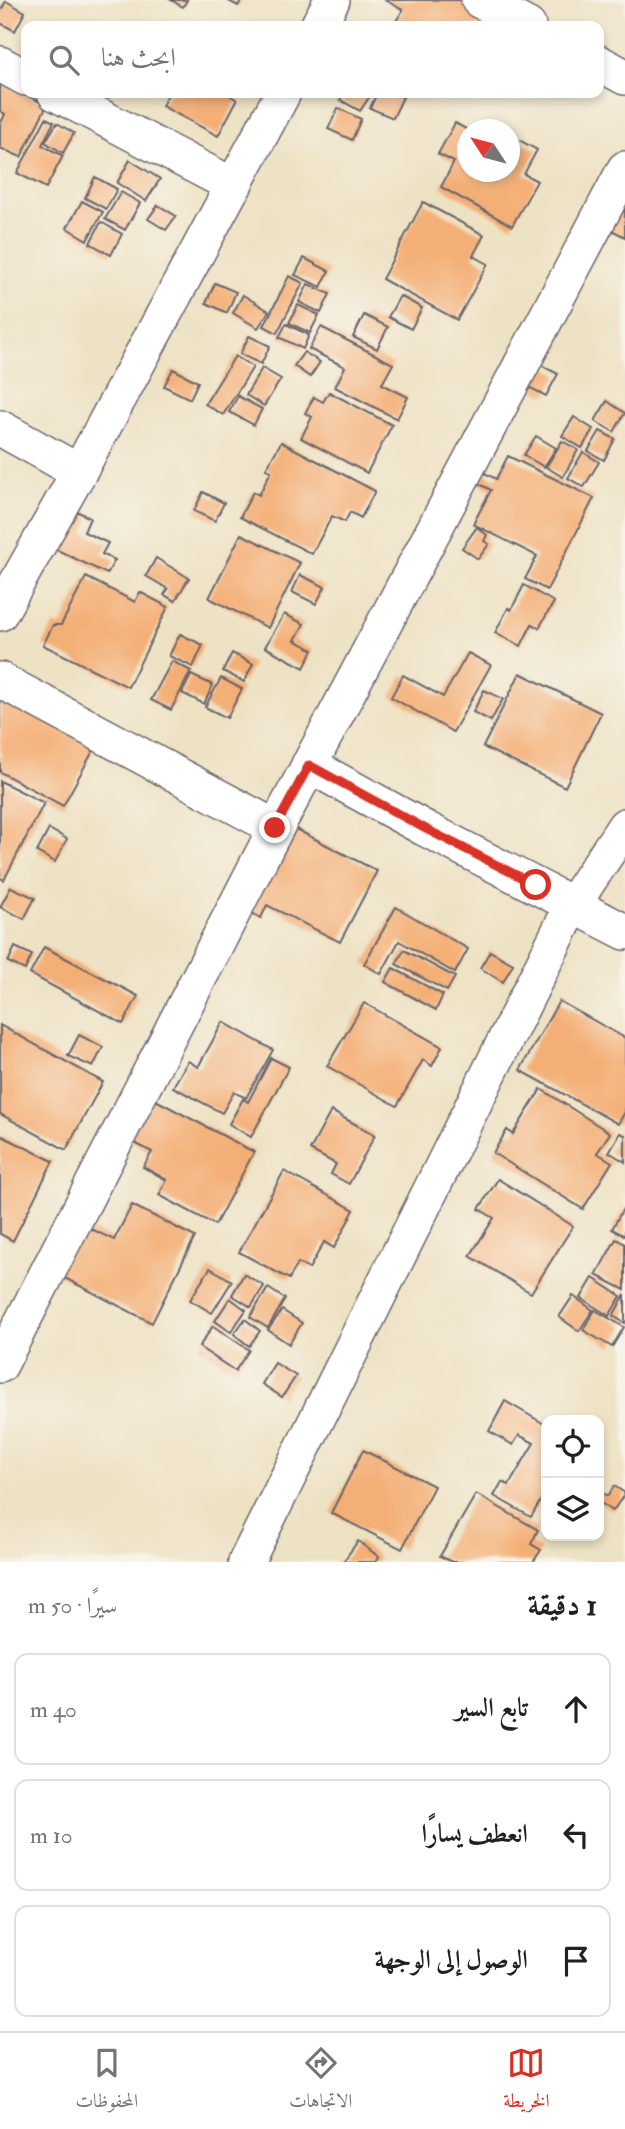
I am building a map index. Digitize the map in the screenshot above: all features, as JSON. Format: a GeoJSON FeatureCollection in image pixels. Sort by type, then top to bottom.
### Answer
{"type":"FeatureCollection","features":[{"type":"Feature","properties":{"kind":"street"},"geometry":{"type":"LineString","coordinates":[[321,21],[332,0]]}},
{"type":"Feature","properties":{"kind":"street"},"geometry":{"type":"LineString","coordinates":[[479,0],[519,21]]}},
{"type":"Feature","properties":{"kind":"street"},"geometry":{"type":"LineString","coordinates":[[0,64],[21,75]]}},
{"type":"Feature","properties":{"kind":"street"},"geometry":{"type":"LineString","coordinates":[[604,66],[625,77]]}},
{"type":"Feature","properties":{"kind":"street"},"geometry":{"type":"LineString","coordinates":[[65,98],[234,186]]}},
{"type":"Feature","properties":{"kind":"street"},"geometry":{"type":"LineString","coordinates":[[0,613],[280,98]]}},
{"type":"Feature","properties":{"kind":"street"},"geometry":{"type":"LineString","coordinates":[[0,1365],[275,828],[625,169]]}},
{"type":"Feature","properties":{"kind":"street"},"geometry":{"type":"LineString","coordinates":[[0,428],[79,472]]}},
{"type":"Feature","properties":{"kind":"street"},"geometry":{"type":"LineString","coordinates":[[0,680],[275,828]]}},
{"type":"Feature","properties":{"kind":"street"},"geometry":{"type":"LineString","coordinates":[[309,765],[625,932]]}},
{"type":"Feature","properties":{"kind":"street"},"geometry":{"type":"LineString","coordinates":[[246,1562],[573,904],[625,827]]}},
{"type":"Feature","properties":{"kind":"building"},"geometry":{"type":"Polygon","coordinates":[[[171,0],[187,0],[183,7],[171,0]]]}},
{"type":"Feature","properties":{"kind":"building"},"geometry":{"type":"Polygon","coordinates":[[[227,0],[242,0],[238,6],[227,0]]]}},
{"type":"Feature","properties":{"kind":"building"},"geometry":{"type":"Polygon","coordinates":[[[385,0],[461,0],[484,13],[480,21],[396,21],[403,10],[385,0]]]}},
{"type":"Feature","properties":{"kind":"building"},"geometry":{"type":"Polygon","coordinates":[[[6,1],[25,12],[15,31],[0,23],[0,12],[6,1]]]}},
{"type":"Feature","properties":{"kind":"building"},"geometry":{"type":"Polygon","coordinates":[[[0,83],[21,93],[21,98],[32,98],[47,105],[21,157],[0,148],[0,125],[5,114],[0,111],[0,83]]]}},
{"type":"Feature","properties":{"kind":"building"},"geometry":{"type":"Polygon","coordinates":[[[166,98],[237,100],[218,136],[162,106],[166,98]]]}},
{"type":"Feature","properties":{"kind":"building"},"geometry":{"type":"Polygon","coordinates":[[[341,98],[369,98],[360,111],[340,100],[341,98]]]}},
{"type":"Feature","properties":{"kind":"building"},"geometry":{"type":"Polygon","coordinates":[[[375,98],[403,98],[393,118],[370,108],[375,98]]]}},
{"type":"Feature","properties":{"kind":"building"},"geometry":{"type":"Polygon","coordinates":[[[338,108],[361,119],[352,140],[328,129],[338,108]]]}},
{"type":"Feature","properties":{"kind":"building"},"geometry":{"type":"Polygon","coordinates":[[[46,118],[54,122],[42,145],[63,156],[46,188],[17,173],[46,118]]]}},
{"type":"Feature","properties":{"kind":"building"},"geometry":{"type":"Polygon","coordinates":[[[57,123],[74,133],[63,153],[45,142],[57,123]]]}},
{"type":"Feature","properties":{"kind":"building"},"geometry":{"type":"Polygon","coordinates":[[[455,123],[457,182],[520,182],[520,141],[537,150],[524,174],[537,181],[512,226],[441,187],[454,162],[438,154],[455,123]]]}},
{"type":"Feature","properties":{"kind":"building"},"geometry":{"type":"Polygon","coordinates":[[[130,160],[160,179],[146,201],[117,183],[130,160]]]}},
{"type":"Feature","properties":{"kind":"building"},"geometry":{"type":"Polygon","coordinates":[[[95,177],[117,189],[106,209],[85,198],[95,177]]]}},
{"type":"Feature","properties":{"kind":"building"},"geometry":{"type":"Polygon","coordinates":[[[121,192],[140,203],[125,230],[105,219],[121,192]]]}},
{"type":"Feature","properties":{"kind":"building"},"geometry":{"type":"Polygon","coordinates":[[[625,195],[625,237],[608,228],[625,195]]]}},
{"type":"Feature","properties":{"kind":"building"},"geometry":{"type":"Polygon","coordinates":[[[82,201],[103,212],[87,240],[67,228],[82,201]]]}},
{"type":"Feature","properties":{"kind":"building"},"geometry":{"type":"Polygon","coordinates":[[[423,202],[484,235],[473,256],[488,264],[457,320],[382,279],[423,202]]]}},
{"type":"Feature","properties":{"kind":"building"},"geometry":{"type":"Polygon","coordinates":[[[158,205],[176,216],[166,230],[148,219],[158,205]]]}},
{"type":"Feature","properties":{"kind":"building"},"geometry":{"type":"Polygon","coordinates":[[[101,222],[122,234],[111,255],[90,243],[101,222]]]}},
{"type":"Feature","properties":{"kind":"building"},"geometry":{"type":"Polygon","coordinates":[[[304,258],[329,271],[321,287],[295,275],[304,258]]]}},
{"type":"Feature","properties":{"kind":"building"},"geometry":{"type":"Polygon","coordinates":[[[289,276],[303,283],[277,333],[264,326],[289,276]]]}},
{"type":"Feature","properties":{"kind":"building"},"geometry":{"type":"Polygon","coordinates":[[[215,283],[236,292],[227,313],[206,303],[215,283]]]}},
{"type":"Feature","properties":{"kind":"building"},"geometry":{"type":"Polygon","coordinates":[[[308,284],[330,294],[321,313],[299,302],[308,284]]]}},
{"type":"Feature","properties":{"kind":"building"},"geometry":{"type":"Polygon","coordinates":[[[243,295],[269,311],[258,328],[233,313],[243,295]]]}},
{"type":"Feature","properties":{"kind":"building"},"geometry":{"type":"Polygon","coordinates":[[[400,296],[422,308],[411,329],[388,317],[400,296]]]}},
{"type":"Feature","properties":{"kind":"building"},"geometry":{"type":"Polygon","coordinates":[[[298,305],[319,315],[310,333],[289,323],[298,305]]]}},
{"type":"Feature","properties":{"kind":"building"},"geometry":{"type":"Polygon","coordinates":[[[364,315],[388,327],[377,349],[353,337],[364,315]]]}},
{"type":"Feature","properties":{"kind":"building"},"geometry":{"type":"Polygon","coordinates":[[[286,324],[309,335],[303,349],[279,337],[286,324]]]}},
{"type":"Feature","properties":{"kind":"building"},"geometry":{"type":"Polygon","coordinates":[[[321,327],[393,364],[382,384],[408,397],[397,419],[335,387],[345,367],[309,349],[321,327]]]}},
{"type":"Feature","properties":{"kind":"building"},"geometry":{"type":"Polygon","coordinates":[[[249,336],[270,346],[261,364],[240,354],[249,336]]]}},
{"type":"Feature","properties":{"kind":"building"},"geometry":{"type":"Polygon","coordinates":[[[304,352],[320,362],[310,377],[294,366],[304,352]]]}},
{"type":"Feature","properties":{"kind":"building"},"geometry":{"type":"Polygon","coordinates":[[[235,356],[253,367],[223,415],[205,404],[235,356]]]}},
{"type":"Feature","properties":{"kind":"building"},"geometry":{"type":"Polygon","coordinates":[[[535,362],[558,374],[546,396],[523,384],[535,362]]]}},
{"type":"Feature","properties":{"kind":"building"},"geometry":{"type":"Polygon","coordinates":[[[262,368],[281,379],[264,406],[246,395],[262,368]]]}},
{"type":"Feature","properties":{"kind":"building"},"geometry":{"type":"Polygon","coordinates":[[[173,369],[198,382],[190,399],[164,386],[173,369]]]}},
{"type":"Feature","properties":{"kind":"building"},"geometry":{"type":"Polygon","coordinates":[[[329,392],[392,425],[367,473],[301,438],[312,417],[305,413],[314,397],[323,402],[329,392]]]}},
{"type":"Feature","properties":{"kind":"building"},"geometry":{"type":"Polygon","coordinates":[[[238,396],[262,409],[254,425],[229,412],[238,396]]]}},
{"type":"Feature","properties":{"kind":"building"},"geometry":{"type":"Polygon","coordinates":[[[607,401],[625,413],[614,432],[595,421],[607,401]]]}},
{"type":"Feature","properties":{"kind":"building"},"geometry":{"type":"Polygon","coordinates":[[[574,417],[593,429],[582,448],[562,436],[574,417]]]}},
{"type":"Feature","properties":{"kind":"building"},"geometry":{"type":"Polygon","coordinates":[[[600,431],[615,439],[604,460],[588,451],[600,431]]]}},
{"type":"Feature","properties":{"kind":"building"},"geometry":{"type":"Polygon","coordinates":[[[536,436],[556,448],[544,467],[524,455],[536,436]]]}},
{"type":"Feature","properties":{"kind":"building"},"geometry":{"type":"Polygon","coordinates":[[[562,441],[578,450],[563,477],[546,467],[562,441]]]}},
{"type":"Feature","properties":{"kind":"building"},"geometry":{"type":"Polygon","coordinates":[[[281,442],[375,491],[361,518],[350,512],[345,522],[332,516],[312,554],[240,517],[253,492],[259,495],[271,471],[266,469],[281,442]]]}},
{"type":"Feature","properties":{"kind":"building"},"geometry":{"type":"Polygon","coordinates":[[[583,452],[599,462],[584,487],[568,478],[583,452]]]}},
{"type":"Feature","properties":{"kind":"building"},"geometry":{"type":"Polygon","coordinates":[[[508,456],[594,498],[547,590],[525,579],[537,556],[473,524],[491,490],[468,478],[473,467],[496,479],[508,456]]]}},
{"type":"Feature","properties":{"kind":"building"},"geometry":{"type":"Polygon","coordinates":[[[203,492],[224,503],[215,521],[194,511],[203,492]]]}},
{"type":"Feature","properties":{"kind":"building"},"geometry":{"type":"Polygon","coordinates":[[[71,508],[90,518],[84,532],[108,543],[102,554],[115,560],[107,574],[51,547],[71,508]]]}},
{"type":"Feature","properties":{"kind":"building"},"geometry":{"type":"Polygon","coordinates":[[[477,527],[487,535],[484,541],[489,544],[478,559],[462,548],[477,527]]]}},
{"type":"Feature","properties":{"kind":"building"},"geometry":{"type":"Polygon","coordinates":[[[241,534],[300,563],[268,628],[209,598],[241,534]]]}},
{"type":"Feature","properties":{"kind":"building"},"geometry":{"type":"Polygon","coordinates":[[[156,558],[189,578],[175,601],[164,595],[168,589],[146,576],[156,558]]]}},
{"type":"Feature","properties":{"kind":"building"},"geometry":{"type":"Polygon","coordinates":[[[300,575],[325,587],[316,604],[292,592],[300,575]]]}},
{"type":"Feature","properties":{"kind":"building"},"geometry":{"type":"Polygon","coordinates":[[[86,577],[135,602],[140,592],[168,607],[128,687],[43,645],[53,625],[61,625],[86,577]]]}},
{"type":"Feature","properties":{"kind":"building"},"geometry":{"type":"Polygon","coordinates":[[[524,585],[554,602],[539,628],[532,624],[521,646],[495,633],[524,585]]]}},
{"type":"Feature","properties":{"kind":"building"},"geometry":{"type":"Polygon","coordinates":[[[284,614],[304,624],[295,640],[313,650],[304,668],[265,647],[284,614]]]}},
{"type":"Feature","properties":{"kind":"building"},"geometry":{"type":"Polygon","coordinates":[[[180,634],[203,645],[193,667],[169,656],[180,634]]]}},
{"type":"Feature","properties":{"kind":"building"},"geometry":{"type":"Polygon","coordinates":[[[232,653],[253,664],[244,682],[223,671],[232,653]]]}},
{"type":"Feature","properties":{"kind":"building"},"geometry":{"type":"Polygon","coordinates":[[[468,653],[491,665],[453,732],[391,697],[403,675],[443,697],[468,653]]]}},
{"type":"Feature","properties":{"kind":"building"},"geometry":{"type":"Polygon","coordinates":[[[172,661],[191,671],[171,710],[151,700],[172,661]]]}},
{"type":"Feature","properties":{"kind":"building"},"geometry":{"type":"Polygon","coordinates":[[[520,673],[601,713],[565,787],[483,747],[520,673]]]}},
{"type":"Feature","properties":{"kind":"building"},"geometry":{"type":"Polygon","coordinates":[[[191,675],[213,685],[204,704],[182,693],[191,675]]]}},
{"type":"Feature","properties":{"kind":"building"},"geometry":{"type":"Polygon","coordinates":[[[221,678],[242,689],[227,718],[205,707],[221,678]]]}},
{"type":"Feature","properties":{"kind":"building"},"geometry":{"type":"Polygon","coordinates":[[[0,686],[99,740],[63,806],[0,772],[0,686]]]}},
{"type":"Feature","properties":{"kind":"building"},"geometry":{"type":"Polygon","coordinates":[[[484,690],[503,699],[491,721],[473,712],[484,690]]]}},
{"type":"Feature","properties":{"kind":"building"},"geometry":{"type":"Polygon","coordinates":[[[0,781],[44,803],[4,880],[0,878],[0,781]]]}},
{"type":"Feature","properties":{"kind":"building"},"geometry":{"type":"Polygon","coordinates":[[[284,823],[377,871],[340,942],[267,905],[261,918],[240,907],[284,823]]]}},
{"type":"Feature","properties":{"kind":"building"},"geometry":{"type":"Polygon","coordinates":[[[49,829],[67,839],[55,862],[37,852],[49,829]]]}},
{"type":"Feature","properties":{"kind":"building"},"geometry":{"type":"Polygon","coordinates":[[[11,887],[35,898],[24,919],[0,907],[11,887]]]}},
{"type":"Feature","properties":{"kind":"building"},"geometry":{"type":"Polygon","coordinates":[[[396,907],[468,949],[455,973],[399,941],[381,974],[364,964],[396,907]]]}},
{"type":"Feature","properties":{"kind":"building"},"geometry":{"type":"Polygon","coordinates":[[[15,947],[32,955],[25,970],[8,962],[15,947]]]}},
{"type":"Feature","properties":{"kind":"building"},"geometry":{"type":"Polygon","coordinates":[[[44,947],[138,996],[123,1024],[30,974],[44,947]]]}},
{"type":"Feature","properties":{"kind":"building"},"geometry":{"type":"Polygon","coordinates":[[[404,950],[455,977],[447,991],[396,964],[404,950]]]}},
{"type":"Feature","properties":{"kind":"building"},"geometry":{"type":"Polygon","coordinates":[[[490,951],[513,964],[503,982],[480,968],[490,951]]]}},
{"type":"Feature","properties":{"kind":"building"},"geometry":{"type":"Polygon","coordinates":[[[393,968],[443,995],[436,1010],[385,982],[393,968]]]}},
{"type":"Feature","properties":{"kind":"building"},"geometry":{"type":"Polygon","coordinates":[[[559,1001],[625,1038],[625,1112],[618,1124],[520,1070],[559,1001]]]}},
{"type":"Feature","properties":{"kind":"building"},"geometry":{"type":"Polygon","coordinates":[[[364,1003],[442,1047],[432,1066],[423,1060],[397,1106],[327,1066],[364,1003]]]}},
{"type":"Feature","properties":{"kind":"building"},"geometry":{"type":"Polygon","coordinates":[[[223,1022],[273,1050],[246,1098],[234,1092],[222,1113],[173,1087],[188,1061],[198,1067],[223,1022]]]}},
{"type":"Feature","properties":{"kind":"building"},"geometry":{"type":"Polygon","coordinates":[[[0,1025],[103,1082],[66,1150],[0,1114],[0,1025]]]}},
{"type":"Feature","properties":{"kind":"building"},"geometry":{"type":"Polygon","coordinates":[[[79,1035],[103,1047],[93,1067],[68,1056],[79,1035]]]}},
{"type":"Feature","properties":{"kind":"building"},"geometry":{"type":"Polygon","coordinates":[[[271,1058],[289,1067],[251,1137],[229,1124],[243,1099],[248,1102],[271,1058]]]}},
{"type":"Feature","properties":{"kind":"building"},"geometry":{"type":"Polygon","coordinates":[[[541,1089],[610,1133],[597,1153],[612,1162],[583,1209],[493,1153],[507,1130],[513,1134],[541,1089]]]}},
{"type":"Feature","properties":{"kind":"building"},"geometry":{"type":"Polygon","coordinates":[[[148,1096],[254,1152],[215,1225],[159,1195],[167,1180],[143,1167],[152,1152],[125,1138],[148,1096]]]}},
{"type":"Feature","properties":{"kind":"building"},"geometry":{"type":"Polygon","coordinates":[[[331,1111],[375,1135],[349,1184],[331,1174],[336,1164],[310,1150],[331,1111]]]}},
{"type":"Feature","properties":{"kind":"building"},"geometry":{"type":"Polygon","coordinates":[[[620,1133],[625,1135],[625,1162],[609,1152],[620,1133]]]}},
{"type":"Feature","properties":{"kind":"building"},"geometry":{"type":"Polygon","coordinates":[[[0,1135],[53,1161],[13,1241],[0,1234],[0,1135]]]}},
{"type":"Feature","properties":{"kind":"building"},"geometry":{"type":"Polygon","coordinates":[[[284,1171],[354,1210],[334,1248],[324,1242],[309,1269],[298,1263],[289,1279],[239,1252],[284,1171]]]}},
{"type":"Feature","properties":{"kind":"building"},"geometry":{"type":"Polygon","coordinates":[[[498,1179],[573,1226],[531,1293],[470,1256],[494,1218],[479,1209],[498,1179]]]}},
{"type":"Feature","properties":{"kind":"building"},"geometry":{"type":"Polygon","coordinates":[[[132,1205],[195,1237],[152,1323],[55,1273],[81,1224],[114,1240],[132,1205]]]}},
{"type":"Feature","properties":{"kind":"building"},"geometry":{"type":"Polygon","coordinates":[[[625,1205],[625,1236],[612,1229],[625,1205]]]}},
{"type":"Feature","properties":{"kind":"building"},"geometry":{"type":"Polygon","coordinates":[[[616,1239],[625,1244],[625,1290],[596,1275],[616,1239]]]}},
{"type":"Feature","properties":{"kind":"building"},"geometry":{"type":"Polygon","coordinates":[[[210,1268],[232,1281],[212,1313],[190,1300],[210,1268]]]}},
{"type":"Feature","properties":{"kind":"building"},"geometry":{"type":"Polygon","coordinates":[[[244,1274],[264,1286],[251,1307],[232,1295],[244,1274]]]}},
{"type":"Feature","properties":{"kind":"building"},"geometry":{"type":"Polygon","coordinates":[[[593,1278],[621,1296],[609,1316],[581,1298],[593,1278]]]}},
{"type":"Feature","properties":{"kind":"building"},"geometry":{"type":"Polygon","coordinates":[[[268,1288],[285,1299],[268,1328],[250,1317],[268,1288]]]}},
{"type":"Feature","properties":{"kind":"building"},"geometry":{"type":"Polygon","coordinates":[[[625,1294],[625,1323],[613,1316],[625,1294]]]}},
{"type":"Feature","properties":{"kind":"building"},"geometry":{"type":"Polygon","coordinates":[[[573,1296],[593,1310],[579,1331],[559,1317],[573,1296]]]}},
{"type":"Feature","properties":{"kind":"building"},"geometry":{"type":"Polygon","coordinates":[[[230,1298],[246,1310],[231,1332],[215,1321],[230,1298]]]}},
{"type":"Feature","properties":{"kind":"building"},"geometry":{"type":"Polygon","coordinates":[[[282,1310],[302,1323],[289,1344],[268,1330],[282,1310]]]}},
{"type":"Feature","properties":{"kind":"building"},"geometry":{"type":"Polygon","coordinates":[[[595,1310],[624,1327],[612,1347],[583,1330],[595,1310]]]}},
{"type":"Feature","properties":{"kind":"building"},"geometry":{"type":"Polygon","coordinates":[[[245,1319],[260,1331],[249,1346],[234,1334],[245,1319]]]}},
{"type":"Feature","properties":{"kind":"building"},"geometry":{"type":"Polygon","coordinates":[[[213,1326],[249,1350],[235,1371],[199,1347],[213,1326]]]}},
{"type":"Feature","properties":{"kind":"building"},"geometry":{"type":"Polygon","coordinates":[[[275,1363],[296,1376],[282,1397],[262,1384],[275,1363]]]}},
{"type":"Feature","properties":{"kind":"building"},"geometry":{"type":"Polygon","coordinates":[[[505,1401],[541,1422],[541,1500],[531,1517],[494,1496],[502,1482],[509,1485],[534,1443],[519,1435],[513,1445],[489,1431],[505,1401]]]}},
{"type":"Feature","properties":{"kind":"building"},"geometry":{"type":"Polygon","coordinates":[[[363,1450],[434,1486],[402,1549],[331,1513],[363,1450]]]}},
{"type":"Feature","properties":{"kind":"building"},"geometry":{"type":"Polygon","coordinates":[[[614,1486],[625,1493],[613,1511],[604,1505],[604,1494],[608,1496],[614,1486]]]}},
{"type":"Feature","properties":{"kind":"building"},"geometry":{"type":"Polygon","coordinates":[[[476,1494],[538,1530],[531,1544],[541,1550],[533,1562],[452,1562],[440,1556],[476,1494]]]}},
{"type":"Feature","properties":{"kind":"building"},"geometry":{"type":"Polygon","coordinates":[[[358,1541],[379,1557],[375,1562],[343,1562],[358,1541]]]}},
{"type":"Feature","properties":{"kind":"route"},"geometry":{"type":"LineString","coordinates":[[275,828],[309,765],[536,885]]}}]}
